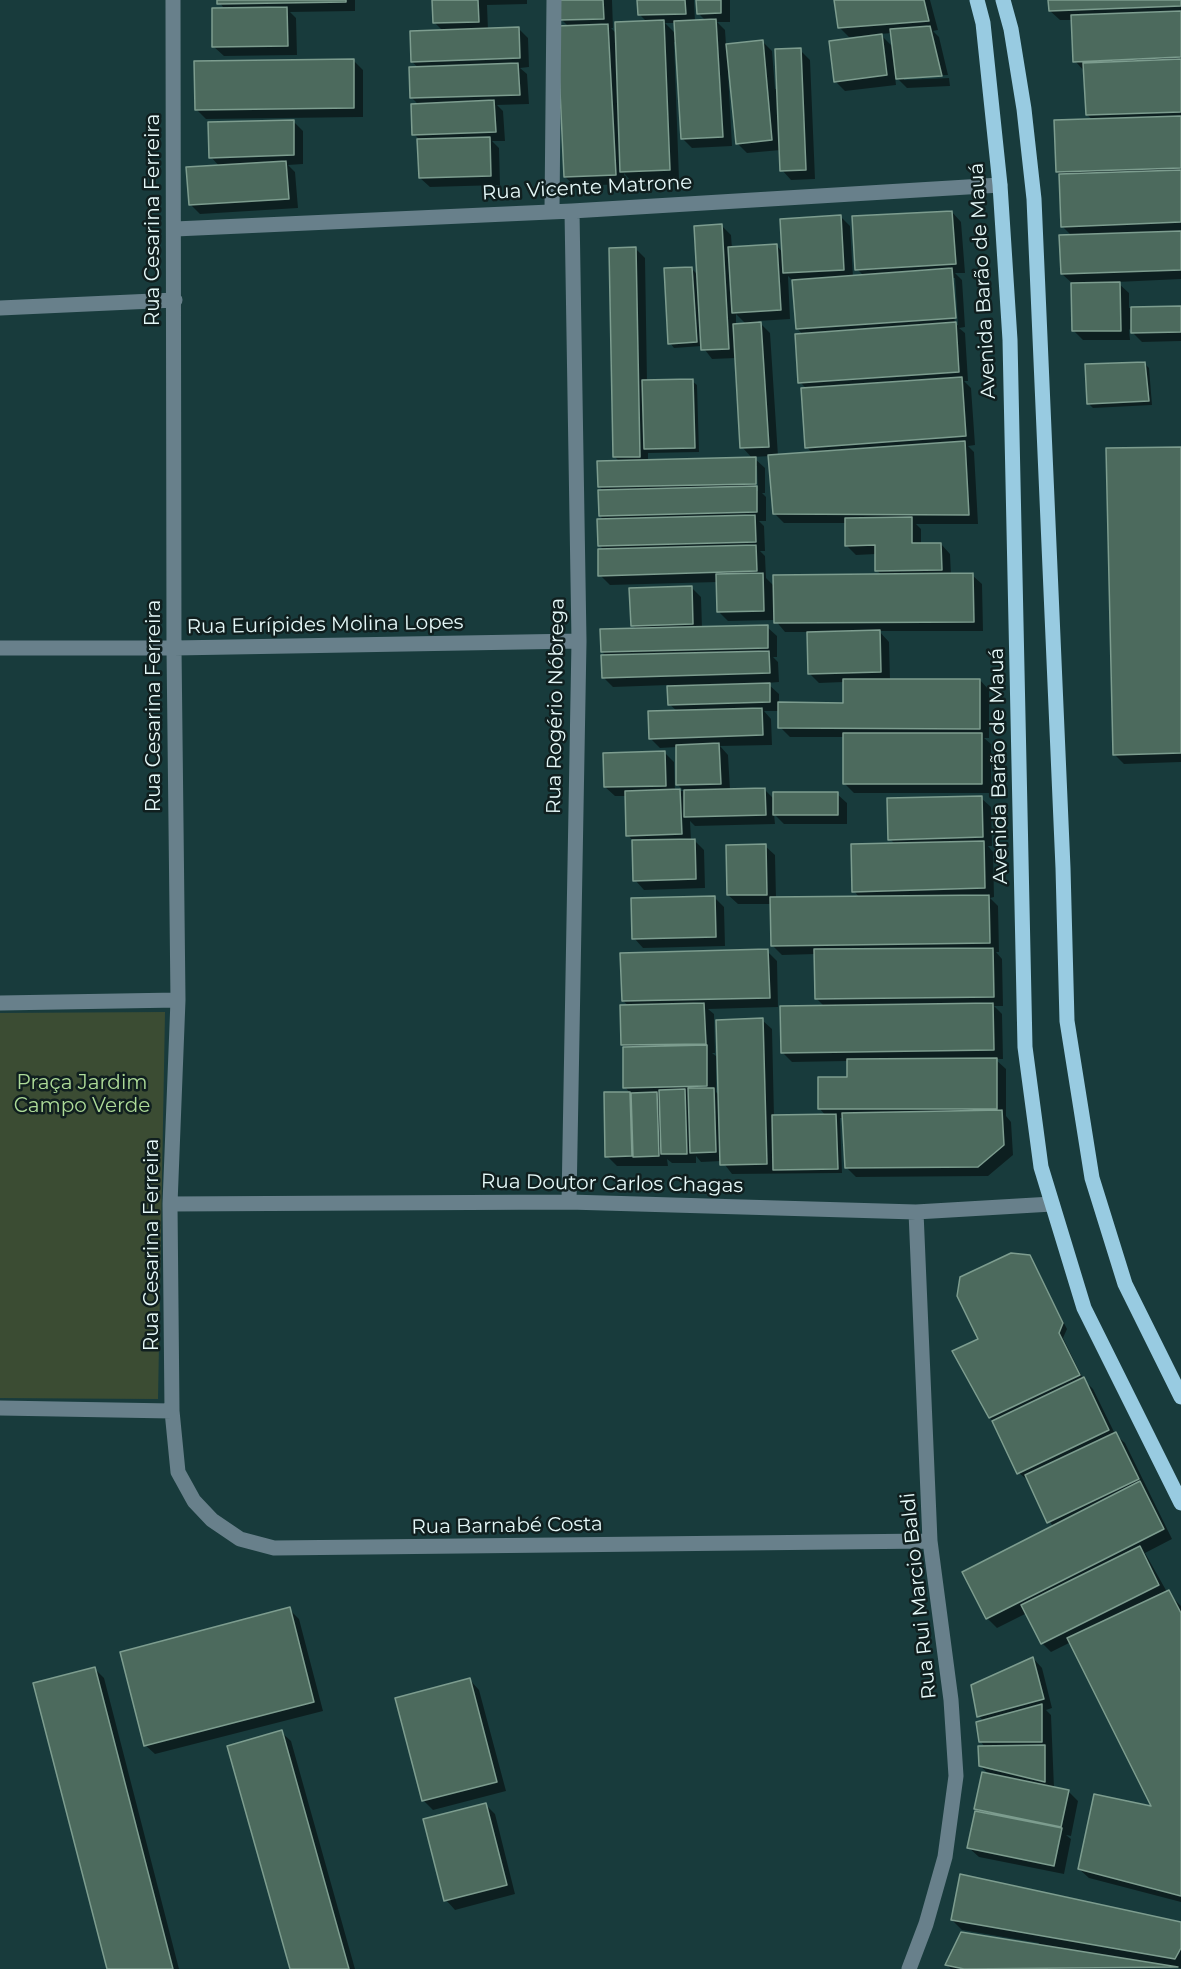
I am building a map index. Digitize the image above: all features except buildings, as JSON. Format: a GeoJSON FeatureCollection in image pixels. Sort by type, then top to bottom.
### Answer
{"type":"FeatureCollection","features":[{"type":"Feature","properties":{"kind":"main road","name":"Avenida Barão de Mauá"},"geometry":{"type":"LineString","coordinates":[[977,0],[983,23],[1000,185],[1010,340],[1025,1047],[1041,1167],[1084,1308],[1181,1503]]}},
{"type":"Feature","properties":{"kind":"main road"},"geometry":{"type":"LineString","coordinates":[[1003,0],[1011,29],[1024,109],[1034,199],[1063,856],[1066,1021],[1092,1178],[1125,1284],[1181,1397]]}},
{"type":"Feature","properties":{"kind":"street","name":"Rua Cesarina Ferreira"},"geometry":{"type":"LineString","coordinates":[[172,1411],[170,1204],[178,1000],[174,648],[173,0]]}},
{"type":"Feature","properties":{"kind":"street"},"geometry":{"type":"LineString","coordinates":[[552,211],[555,0]]}},
{"type":"Feature","properties":{"kind":"street","name":"Rua Vicente Matrone"},"geometry":{"type":"LineString","coordinates":[[175,229],[572,211],[1000,185]]}},
{"type":"Feature","properties":{"kind":"street","name":"Rua Rogério Nóbrega"},"geometry":{"type":"LineString","coordinates":[[569,1202],[579,641],[572,211]]}},
{"type":"Feature","properties":{"kind":"street"},"geometry":{"type":"LineString","coordinates":[[0,308],[175,300]]}},
{"type":"Feature","properties":{"kind":"street","name":"Rua Eurípides Molina Lopes"},"geometry":{"type":"LineString","coordinates":[[0,648],[174,648],[579,641]]}},
{"type":"Feature","properties":{"kind":"street"},"geometry":{"type":"LineString","coordinates":[[0,1003],[178,1000]]}},
{"type":"Feature","properties":{"kind":"street","name":"Rua Doutor Carlos Chagas"},"geometry":{"type":"LineString","coordinates":[[170,1204],[569,1202],[916,1212],[1052,1204]]}},
{"type":"Feature","properties":{"kind":"street","name":"Rua Rui Marcio Baldi"},"geometry":{"type":"LineString","coordinates":[[909,1969],[926,1924],[945,1857],[956,1776],[951,1700],[930,1541],[916,1212]]}},
{"type":"Feature","properties":{"kind":"street"},"geometry":{"type":"LineString","coordinates":[[0,1408],[172,1411]]}},
{"type":"Feature","properties":{"kind":"street","name":"Rua Barnabé Costa"},"geometry":{"type":"LineString","coordinates":[[172,1411],[178,1472],[194,1501],[212,1520],[240,1539],[273,1548],[930,1541]]}},
{"type":"Feature","properties":{"kind":"green space","name":"Praça Jardim Campo Verde"},"geometry":{"type":"Polygon","coordinates":[[[165,1012],[158,1399],[0,1398],[0,1013],[165,1012]]]}}]}
